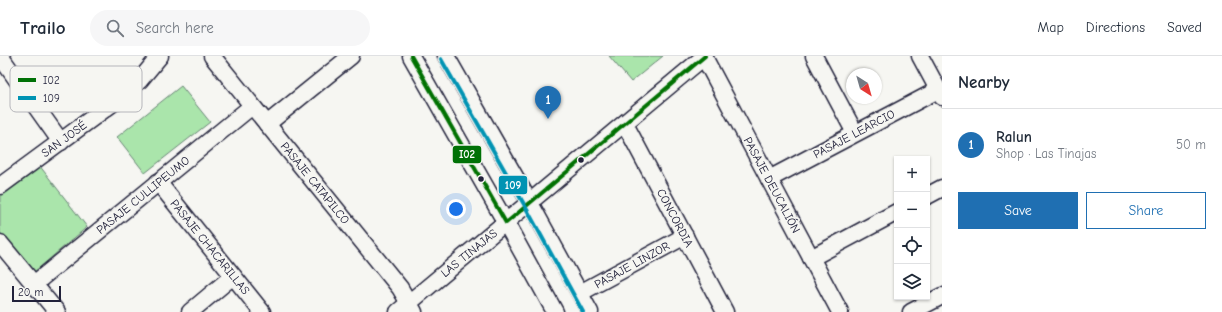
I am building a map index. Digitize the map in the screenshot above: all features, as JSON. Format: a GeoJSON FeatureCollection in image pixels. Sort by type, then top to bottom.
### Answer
{"type":"FeatureCollection","features":[{"type":"Feature","properties":{"kind":"street"},"geometry":{"type":"LineString","coordinates":[[0,56],[10,70]]}},
{"type":"Feature","properties":{"kind":"street","name":"PASAJE CATAPILCO"},"geometry":{"type":"LineString","coordinates":[[212,56],[400,288],[408,309]]}},
{"type":"Feature","properties":{"kind":"street"},"geometry":{"type":"LineString","coordinates":[[268,124],[351,56]]}},
{"type":"Feature","properties":{"kind":"street"},"geometry":{"type":"LineString","coordinates":[[411,56],[555,312]]}},
{"type":"Feature","properties":{"kind":"street"},"geometry":{"type":"LineString","coordinates":[[446,56],[590,312]]}},
{"type":"Feature","properties":{"kind":"street"},"geometry":{"type":"LineString","coordinates":[[814,56],[855,134]]}},
{"type":"Feature","properties":{"kind":"street"},"geometry":{"type":"LineString","coordinates":[[920,56],[940,94]]}},
{"type":"Feature","properties":{"kind":"street","name":"LAS TINAJAS"},"geometry":{"type":"LineString","coordinates":[[408,309],[506,223],[705,57]]}},
{"type":"Feature","properties":{"kind":"street","name":"PASAJE DEUCALIÓN"},"geometry":{"type":"LineString","coordinates":[[705,57],[840,312]]}},
{"type":"Feature","properties":{"kind":"street","name":"SAN JOSÉ"},"geometry":{"type":"LineString","coordinates":[[142,75],[156,58]]}},
{"type":"Feature","properties":{"kind":"street","name":"PASAJE LEARCIO"},"geometry":{"type":"LineString","coordinates":[[769,179],[855,134],[940,94]]}},
{"type":"Feature","properties":{"kind":"street","name":"PASAJE CULLIPEUMO"},"geometry":{"type":"LineString","coordinates":[[34,284],[252,106]]}},
{"type":"Feature","properties":{"kind":"street"},"geometry":{"type":"LineString","coordinates":[[40,112],[61,142]]}},
{"type":"Feature","properties":{"kind":"street","name":"SAN JOSÉ"},"geometry":{"type":"LineString","coordinates":[[0,186],[101,112]]}},
{"type":"Feature","properties":{"kind":"street","name":"CONCORDIA"},"geometry":{"type":"LineString","coordinates":[[625,124],[725,312]]}},
{"type":"Feature","properties":{"kind":"street","name":"PASAJE CHACARILLAS"},"geometry":{"type":"LineString","coordinates":[[158,182],[262,312]]}},
{"type":"Feature","properties":{"kind":"street"},"geometry":{"type":"LineString","coordinates":[[930,194],[942,188]]}},
{"type":"Feature","properties":{"kind":"street"},"geometry":{"type":"LineString","coordinates":[[811,258],[894,214]]}},
{"type":"Feature","properties":{"kind":"street","name":"PASAJE LINZOR"},"geometry":{"type":"LineString","coordinates":[[580,293],[685,236]]}},
{"type":"Feature","properties":{"kind":"street"},"geometry":{"type":"LineString","coordinates":[[0,243],[57,312]]}},
{"type":"Feature","properties":{"kind":"street"},"geometry":{"type":"LineString","coordinates":[[190,312],[233,276]]}},
{"type":"Feature","properties":{"kind":"street"},"geometry":{"type":"LineString","coordinates":[[911,312],[942,296]]}},
{"type":"Feature","properties":{"kind":"green space"},"geometry":{"type":"Polygon","coordinates":[[[609,56],[663,56],[631,82],[609,56]]]}},
{"type":"Feature","properties":{"kind":"green space"},"geometry":{"type":"Polygon","coordinates":[[[181,86],[210,122],[145,173],[117,137],[181,86]]]}},
{"type":"Feature","properties":{"kind":"green space"},"geometry":{"type":"Polygon","coordinates":[[[39,165],[87,227],[33,273],[0,233],[0,194],[39,165]]]}},
{"type":"Feature","properties":{"kind":"transit line","name":"I02"},"geometry":{"type":"LineString","coordinates":[[411,56],[506,223],[705,56]]}},
{"type":"Feature","properties":{"kind":"transit line","name":"109"},"geometry":{"type":"LineString","coordinates":[[441,59],[525,206],[583,312]]}},
{"type":"Feature","properties":{"kind":"place","name":"Ralun"},"geometry":{"type":"Point","coordinates":[548,119]}}]}
